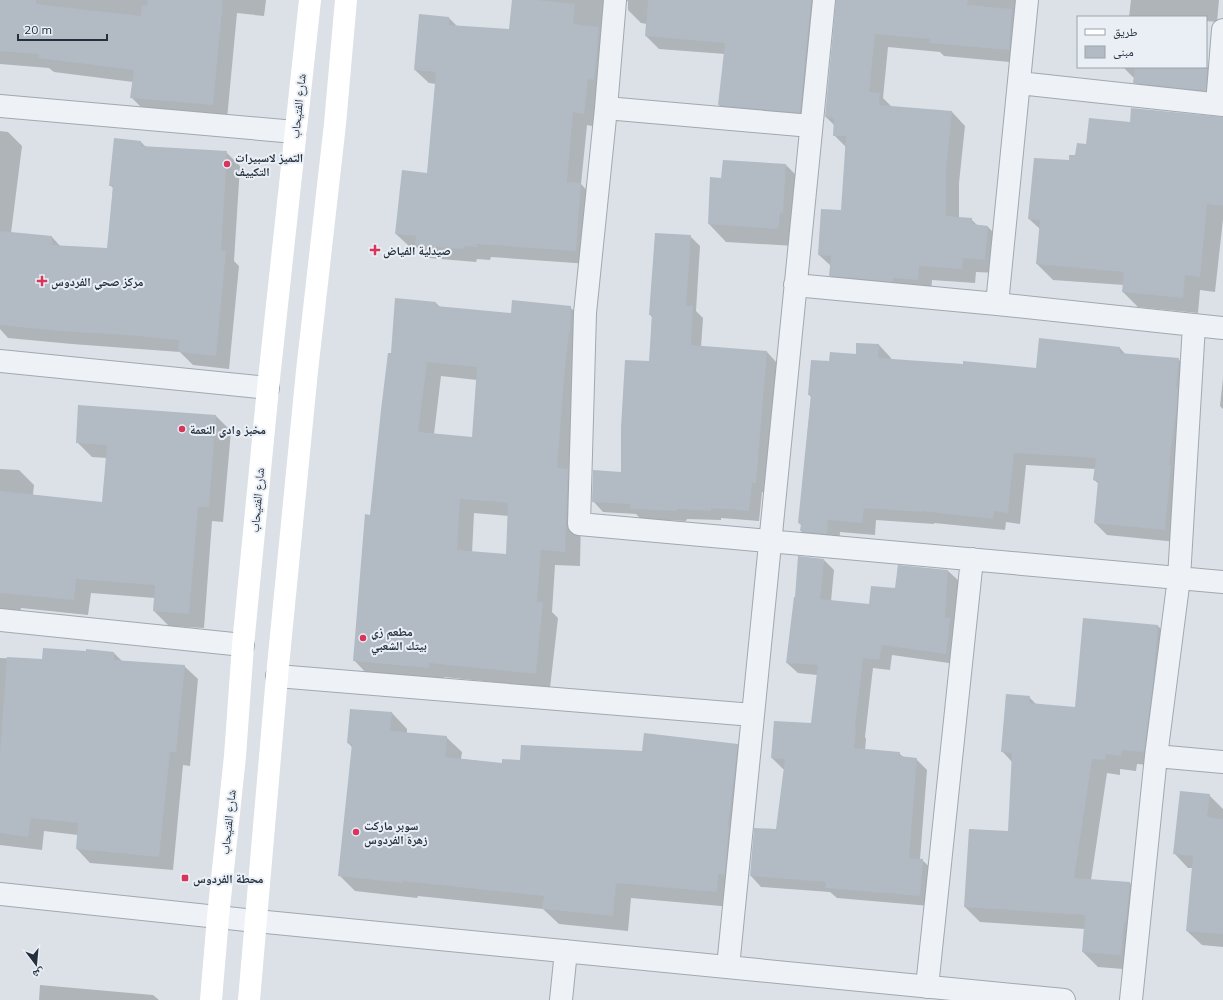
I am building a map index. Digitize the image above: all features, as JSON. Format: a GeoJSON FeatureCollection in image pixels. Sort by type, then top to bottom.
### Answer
{"type":"FeatureCollection","features":[{"type":"Feature","properties":{"kind":"main road","name":"شارع الفتيحاب"},"geometry":{"type":"LineString","coordinates":[[211,1000],[235,756],[243,645],[268,388],[310,0]]}},
{"type":"Feature","properties":{"kind":"main road"},"geometry":{"type":"LineString","coordinates":[[249,1000],[277,676],[307,371],[335,124],[346,0]]}},
{"type":"Feature","properties":{"kind":"street"},"geometry":{"type":"LineString","coordinates":[[615,0],[606,108],[585,313],[579,524],[1223,582]]}},
{"type":"Feature","properties":{"kind":"street"},"geometry":{"type":"LineString","coordinates":[[728,967],[824,0]]}},
{"type":"Feature","properties":{"kind":"street"},"geometry":{"type":"LineString","coordinates":[[997,304],[1027,0]]}},
{"type":"Feature","properties":{"kind":"street"},"geometry":{"type":"LineString","coordinates":[[1019,83],[1220,104],[1223,30]]}},
{"type":"Feature","properties":{"kind":"street"},"geometry":{"type":"LineString","coordinates":[[0,106],[295,132]]}},
{"type":"Feature","properties":{"kind":"street"},"geometry":{"type":"LineString","coordinates":[[606,108],[811,126]]}},
{"type":"Feature","properties":{"kind":"street"},"geometry":{"type":"LineString","coordinates":[[795,285],[997,304],[1223,328]]}},
{"type":"Feature","properties":{"kind":"street"},"geometry":{"type":"LineString","coordinates":[[1131,1000],[1156,756],[1179,578],[1194,325]]}},
{"type":"Feature","properties":{"kind":"street"},"geometry":{"type":"LineString","coordinates":[[0,360],[268,388]]}},
{"type":"Feature","properties":{"kind":"street"},"geometry":{"type":"LineString","coordinates":[[927,987],[972,559]]}},
{"type":"Feature","properties":{"kind":"street"},"geometry":{"type":"LineString","coordinates":[[0,620],[243,645]]}},
{"type":"Feature","properties":{"kind":"street"},"geometry":{"type":"LineString","coordinates":[[277,676],[753,715]]}},
{"type":"Feature","properties":{"kind":"street"},"geometry":{"type":"LineString","coordinates":[[1156,756],[1223,762]]}},
{"type":"Feature","properties":{"kind":"street"},"geometry":{"type":"LineString","coordinates":[[0,894],[1027,998],[1064,1000]]}},
{"type":"Feature","properties":{"kind":"street"},"geometry":{"type":"LineString","coordinates":[[561,1000],[566,951]]}},
{"type":"Feature","properties":{"kind":"building"},"geometry":{"type":"Polygon","coordinates":[[[0,0],[36,0],[36,4],[141,16],[142,5],[147,6],[148,0],[223,0],[213,105],[130,98],[134,70],[38,58],[39,54],[0,51],[0,0]]]}},
{"type":"Feature","properties":{"kind":"building"},"geometry":{"type":"Polygon","coordinates":[[[512,0],[538,0],[575,4],[573,24],[599,27],[594,80],[588,79],[584,114],[573,112],[567,182],[581,183],[576,251],[477,244],[477,247],[464,246],[463,249],[415,245],[416,236],[395,234],[402,170],[427,173],[436,72],[414,70],[419,14],[449,17],[449,25],[509,29],[512,0]]]}},
{"type":"Feature","properties":{"kind":"building"},"geometry":{"type":"Polygon","coordinates":[[[648,0],[811,0],[800,113],[718,105],[725,43],[645,36],[648,0]]]}},
{"type":"Feature","properties":{"kind":"building"},"geometry":{"type":"Polygon","coordinates":[[[836,0],[968,0],[967,5],[1012,9],[1009,50],[930,43],[930,39],[875,34],[869,92],[880,93],[879,105],[952,111],[946,169],[946,216],[972,218],[972,224],[988,226],[985,260],[963,258],[962,269],[919,266],[918,280],[893,278],[893,282],[829,276],[831,256],[818,255],[821,209],[841,210],[846,136],[833,136],[834,118],[825,117],[836,0]]]}},
{"type":"Feature","properties":{"kind":"building"},"geometry":{"type":"Polygon","coordinates":[[[1135,68],[1207,68],[1206,91],[1133,83],[1135,68]]]}},
{"type":"Feature","properties":{"kind":"building"},"geometry":{"type":"Polygon","coordinates":[[[1131,108],[1223,117],[1223,206],[1207,204],[1200,277],[1185,275],[1183,298],[1122,292],[1124,272],[1036,264],[1040,220],[1028,219],[1034,158],[1069,160],[1069,155],[1075,155],[1077,143],[1086,144],[1089,118],[1130,122],[1131,108]]]}},
{"type":"Feature","properties":{"kind":"building"},"geometry":{"type":"Polygon","coordinates":[[[114,138],[141,141],[141,146],[227,151],[221,251],[226,251],[216,356],[178,352],[179,340],[0,325],[0,231],[52,236],[52,245],[107,248],[113,186],[109,186],[114,138]]]}},
{"type":"Feature","properties":{"kind":"building"},"geometry":{"type":"Polygon","coordinates":[[[723,160],[786,164],[783,213],[780,213],[778,229],[708,224],[710,177],[721,178],[723,160]]]}},
{"type":"Feature","properties":{"kind":"building"},"geometry":{"type":"Polygon","coordinates":[[[655,233],[691,235],[686,306],[693,306],[691,345],[767,351],[756,483],[752,483],[749,511],[711,508],[711,511],[630,509],[630,504],[592,502],[593,470],[621,472],[621,427],[625,360],[649,361],[652,315],[649,315],[655,233]]]}},
{"type":"Feature","properties":{"kind":"building"},"geometry":{"type":"Polygon","coordinates":[[[395,298],[436,302],[436,306],[511,313],[512,300],[571,306],[570,333],[565,368],[557,468],[568,469],[565,552],[541,550],[537,602],[543,602],[536,674],[429,663],[429,668],[353,661],[365,514],[370,515],[388,353],[391,353],[395,298]],[[427,362],[418,432],[472,437],[477,367],[427,362]],[[460,499],[457,550],[506,554],[508,503],[460,499]]]}},
{"type":"Feature","properties":{"kind":"building"},"geometry":{"type":"Polygon","coordinates":[[[1039,338],[1120,347],[1120,353],[1179,358],[1176,387],[1178,387],[1177,405],[1169,465],[1171,465],[1165,530],[1094,523],[1098,481],[1093,480],[1096,458],[1014,453],[1008,513],[994,511],[993,519],[922,511],[864,508],[862,523],[828,520],[827,534],[800,531],[801,524],[798,523],[811,395],[808,395],[811,360],[829,361],[830,352],[856,354],[856,343],[879,344],[878,358],[963,364],[963,361],[1036,368],[1039,338]]]}},
{"type":"Feature","properties":{"kind":"building"},"geometry":{"type":"Polygon","coordinates":[[[78,405],[216,415],[209,507],[198,507],[189,614],[153,611],[155,585],[76,579],[74,600],[0,593],[0,491],[102,502],[107,445],[76,443],[78,405]]]}},
{"type":"Feature","properties":{"kind":"building"},"geometry":{"type":"Polygon","coordinates":[[[798,556],[824,559],[820,599],[869,604],[871,586],[895,588],[898,565],[948,570],[945,617],[950,618],[946,654],[882,645],[879,660],[863,658],[855,727],[854,748],[900,752],[899,756],[917,758],[909,858],[923,859],[920,896],[825,888],[826,882],[750,876],[754,828],[776,829],[785,759],[771,758],[774,721],[811,723],[818,665],[786,663],[795,597],[798,556]]]}},
{"type":"Feature","properties":{"kind":"building"},"geometry":{"type":"Polygon","coordinates":[[[1083,618],[1158,625],[1153,685],[1144,752],[1122,750],[1121,756],[1106,754],[1105,760],[1092,759],[1074,878],[1130,882],[1121,955],[1082,952],[1085,915],[964,907],[969,829],[1008,831],[1012,753],[1001,752],[1006,694],[1030,696],[1029,703],[1075,707],[1083,618]]]}},
{"type":"Feature","properties":{"kind":"building"},"geometry":{"type":"Polygon","coordinates":[[[43,648],[86,651],[86,649],[114,652],[114,660],[185,665],[176,752],[170,752],[159,857],[76,849],[78,823],[31,818],[28,837],[0,833],[0,753],[7,657],[42,659],[43,648]]]}},
{"type":"Feature","properties":{"kind":"building"},"geometry":{"type":"Polygon","coordinates":[[[350,709],[392,712],[390,731],[447,736],[445,757],[502,763],[502,759],[520,760],[521,745],[642,751],[644,733],[738,744],[728,826],[725,875],[718,874],[717,892],[616,883],[613,916],[542,909],[544,896],[403,881],[402,883],[338,876],[352,744],[347,743],[350,709]]]}},
{"type":"Feature","properties":{"kind":"building"},"geometry":{"type":"Polygon","coordinates":[[[1180,791],[1210,794],[1207,817],[1223,819],[1223,934],[1186,931],[1193,856],[1173,854],[1180,791]]]}},
{"type":"Feature","properties":{"kind":"place","name":"التميز لاسبيرات التكييف"},"geometry":{"type":"Point","coordinates":[227,164]}},
{"type":"Feature","properties":{"kind":"place","name":"صيدلية الفياض"},"geometry":{"type":"Point","coordinates":[375,250]}},
{"type":"Feature","properties":{"kind":"place","name":"مركز صحي الفردوس"},"geometry":{"type":"Point","coordinates":[42,281]}},
{"type":"Feature","properties":{"kind":"place","name":"مخبز وادي النعمة"},"geometry":{"type":"Point","coordinates":[182,429]}},
{"type":"Feature","properties":{"kind":"place","name":"مطعم زي بيتك الشعبي"},"geometry":{"type":"Point","coordinates":[363,638]}},
{"type":"Feature","properties":{"kind":"place","name":"سوبر ماركت زهرة الفردوس"},"geometry":{"type":"Point","coordinates":[356,832]}},
{"type":"Feature","properties":{"kind":"place","name":"محطة الفردوس"},"geometry":{"type":"Point","coordinates":[185,878]}}]}
